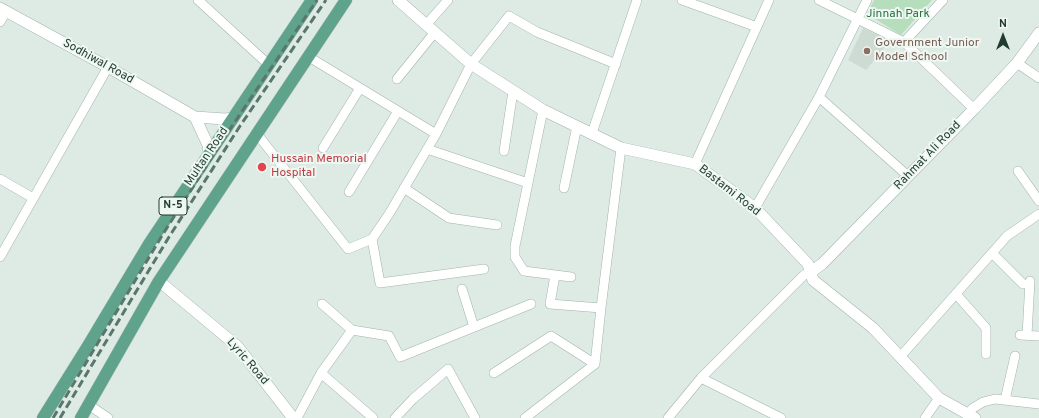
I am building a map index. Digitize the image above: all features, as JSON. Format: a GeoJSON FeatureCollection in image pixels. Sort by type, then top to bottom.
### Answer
{"type":"FeatureCollection","features":[{"type":"Feature","properties":{"kind":"main road","name":"Multan Road"},"geometry":{"type":"LineString","coordinates":[[43,418],[88,346],[148,244],[312,0]]}},
{"type":"Feature","properties":{"kind":"main road","name":"N-5"},"geometry":{"type":"LineString","coordinates":[[81,418],[159,281],[346,0]]}},
{"type":"Feature","properties":{"kind":"street"},"geometry":{"type":"LineString","coordinates":[[198,0],[269,65]]}},
{"type":"Feature","properties":{"kind":"street","name":"Bastami Road"},"geometry":{"type":"LineString","coordinates":[[398,0],[471,64],[543,110],[621,148],[695,164],[755,208],[808,264],[813,280],[873,328],[939,398],[973,417]]}},
{"type":"Feature","properties":{"kind":"street"},"geometry":{"type":"LineString","coordinates":[[397,79],[448,0]]}},
{"type":"Feature","properties":{"kind":"street"},"geometry":{"type":"LineString","coordinates":[[592,133],[637,0]]}},
{"type":"Feature","properties":{"kind":"street"},"geometry":{"type":"LineString","coordinates":[[682,0],[757,27]]}},
{"type":"Feature","properties":{"kind":"street"},"geometry":{"type":"LineString","coordinates":[[695,164],[770,0]]}},
{"type":"Feature","properties":{"kind":"street"},"geometry":{"type":"LineString","coordinates":[[819,0],[904,42],[974,109]]}},
{"type":"Feature","properties":{"kind":"street"},"geometry":{"type":"LineString","coordinates":[[755,208],[819,97],[867,0]]}},
{"type":"Feature","properties":{"kind":"street"},"geometry":{"type":"LineString","coordinates":[[904,42],[943,0]]}},
{"type":"Feature","properties":{"kind":"street"},"geometry":{"type":"LineString","coordinates":[[0,22],[3,10]]}},
{"type":"Feature","properties":{"kind":"street","name":"Sodhiwal Road"},"geometry":{"type":"LineString","coordinates":[[3,10],[108,67],[195,117],[219,119],[233,118]]}},
{"type":"Feature","properties":{"kind":"street"},"geometry":{"type":"LineString","coordinates":[[257,134],[348,249],[372,239],[389,214],[436,134],[471,64],[509,16],[537,32],[616,64]]}},
{"type":"Feature","properties":{"kind":"street","name":"Rahmat Ali Road"},"geometry":{"type":"LineString","coordinates":[[811,272],[822,264],[974,109],[1017,63],[1039,33]]}},
{"type":"Feature","properties":{"kind":"street"},"geometry":{"type":"LineString","coordinates":[[309,56],[436,134]]}},
{"type":"Feature","properties":{"kind":"street"},"geometry":{"type":"LineString","coordinates":[[1017,63],[1039,78]]}},
{"type":"Feature","properties":{"kind":"street"},"geometry":{"type":"LineString","coordinates":[[0,257],[108,67]]}},
{"type":"Feature","properties":{"kind":"street"},"geometry":{"type":"LineString","coordinates":[[323,148],[360,88]]}},
{"type":"Feature","properties":{"kind":"street"},"geometry":{"type":"LineString","coordinates":[[504,151],[513,91]]}},
{"type":"Feature","properties":{"kind":"street"},"geometry":{"type":"LineString","coordinates":[[819,97],[908,176]]}},
{"type":"Feature","properties":{"kind":"street"},"geometry":{"type":"LineString","coordinates":[[543,110],[515,246],[515,257],[524,271],[571,277]]}},
{"type":"Feature","properties":{"kind":"street"},"geometry":{"type":"LineString","coordinates":[[349,192],[398,111]]}},
{"type":"Feature","properties":{"kind":"street"},"geometry":{"type":"LineString","coordinates":[[195,117],[205,138],[209,153]]}},
{"type":"Feature","properties":{"kind":"street"},"geometry":{"type":"LineString","coordinates":[[564,188],[577,126]]}},
{"type":"Feature","properties":{"kind":"street"},"geometry":{"type":"LineString","coordinates":[[525,418],[595,364],[621,148]]}},
{"type":"Feature","properties":{"kind":"street"},"geometry":{"type":"LineString","coordinates":[[427,149],[528,183]]}},
{"type":"Feature","properties":{"kind":"street"},"geometry":{"type":"LineString","coordinates":[[1018,171],[1039,201]]}},
{"type":"Feature","properties":{"kind":"street"},"geometry":{"type":"LineString","coordinates":[[0,179],[33,198]]}},
{"type":"Feature","properties":{"kind":"street"},"geometry":{"type":"LineString","coordinates":[[404,188],[449,218],[497,225]]}},
{"type":"Feature","properties":{"kind":"street"},"geometry":{"type":"LineString","coordinates":[[900,357],[1007,236],[1039,214]]}},
{"type":"Feature","properties":{"kind":"street"},"geometry":{"type":"LineString","coordinates":[[372,239],[380,283],[484,269]]}},
{"type":"Feature","properties":{"kind":"street"},"geometry":{"type":"LineString","coordinates":[[992,253],[1027,282],[1023,335],[1039,336]]}},
{"type":"Feature","properties":{"kind":"street"},"geometry":{"type":"LineString","coordinates":[[668,418],[701,378],[804,275],[811,272]]}},
{"type":"Feature","properties":{"kind":"street"},"geometry":{"type":"LineString","coordinates":[[555,274],[550,304],[601,308]]}},
{"type":"Feature","properties":{"kind":"street","name":"Lyric Road"},"geometry":{"type":"LineString","coordinates":[[159,281],[237,346],[293,418]]}},
{"type":"Feature","properties":{"kind":"street"},"geometry":{"type":"LineString","coordinates":[[462,289],[474,327]]}},
{"type":"Feature","properties":{"kind":"street"},"geometry":{"type":"LineString","coordinates":[[956,294],[986,328],[986,354]]}},
{"type":"Feature","properties":{"kind":"street"},"geometry":{"type":"LineString","coordinates":[[322,304],[352,330],[389,336],[400,357],[531,304]]}},
{"type":"Feature","properties":{"kind":"street"},"geometry":{"type":"LineString","coordinates":[[297,418],[320,373],[352,330]]}},
{"type":"Feature","properties":{"kind":"street"},"geometry":{"type":"LineString","coordinates":[[494,373],[551,336],[595,364]]}},
{"type":"Feature","properties":{"kind":"street"},"geometry":{"type":"LineString","coordinates":[[1005,400],[1015,356]]}},
{"type":"Feature","properties":{"kind":"street"},"geometry":{"type":"LineString","coordinates":[[395,418],[413,399],[448,369],[475,418]]}},
{"type":"Feature","properties":{"kind":"street"},"geometry":{"type":"LineString","coordinates":[[320,373],[373,418]]}},
{"type":"Feature","properties":{"kind":"street"},"geometry":{"type":"LineString","coordinates":[[701,378],[781,418]]}},
{"type":"Feature","properties":{"kind":"street"},"geometry":{"type":"LineString","coordinates":[[926,418],[939,398]]}},
{"type":"Feature","properties":{"kind":"street"},"geometry":{"type":"LineString","coordinates":[[973,417],[973,408],[983,402],[995,399],[1039,404]]}},
{"type":"Feature","properties":{"kind":"street"},"geometry":{"type":"LineString","coordinates":[[89,405],[108,418]]}},
{"type":"Feature","properties":{"kind":"shaded area","name":"Government Junior Model School"},"geometry":{"type":"Polygon","coordinates":[[[863,28],[890,41],[866,70],[848,60],[863,28]]]}},
{"type":"Feature","properties":{"kind":"green space","name":"Jinnah Park"},"geometry":{"type":"Polygon","coordinates":[[[874,0],[932,0],[901,35],[867,14],[874,0]]]}},
{"type":"Feature","properties":{"kind":"railway"},"geometry":{"type":"LineString","coordinates":[[53,418],[163,234],[228,132],[317,0]]}},
{"type":"Feature","properties":{"kind":"railway"},"geometry":{"type":"LineString","coordinates":[[60,418],[169,237],[240,126],[326,0]]}},
{"type":"Feature","properties":{"kind":"place","name":"Government Junior Model School"},"geometry":{"type":"Point","coordinates":[867,51]}},
{"type":"Feature","properties":{"kind":"place","name":"Hussain Memorial Hospital"},"geometry":{"type":"Point","coordinates":[262,167]}}]}
